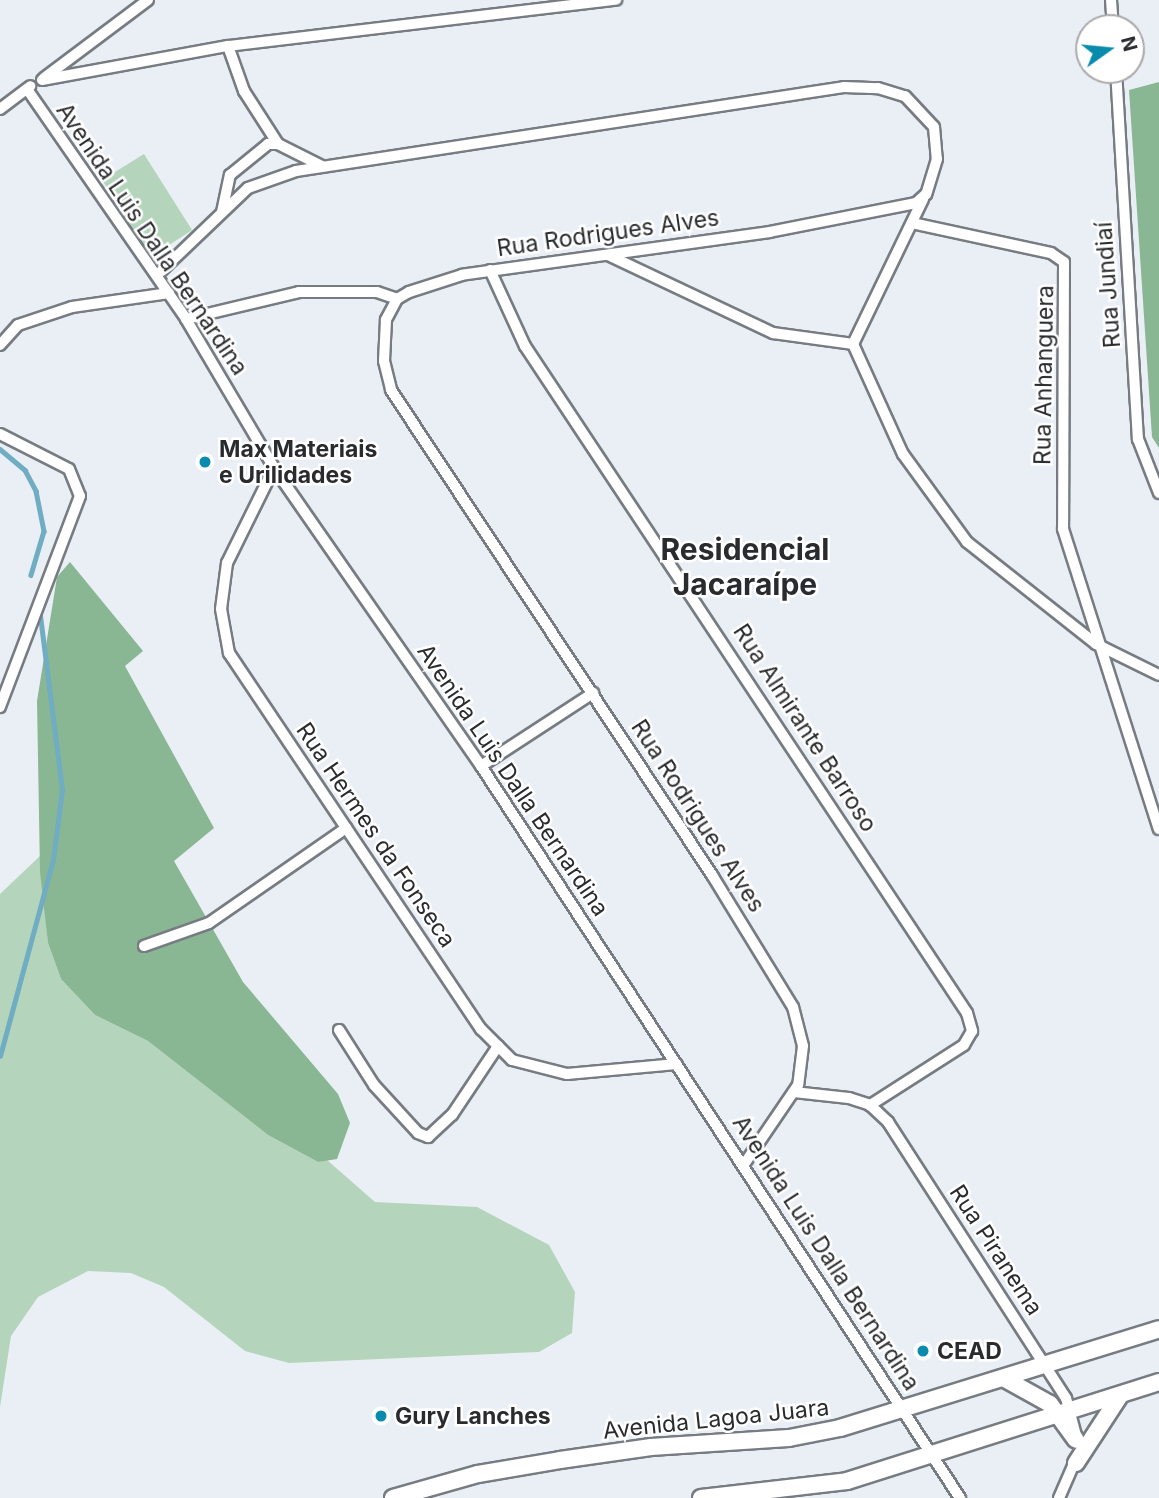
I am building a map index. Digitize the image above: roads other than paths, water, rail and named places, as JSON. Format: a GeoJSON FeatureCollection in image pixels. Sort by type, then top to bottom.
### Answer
{"type":"FeatureCollection","features":[{"type":"Feature","properties":{"kind":"main road","name":"Avenida Lagoa Juara"},"geometry":{"type":"LineString","coordinates":[[393,1498],[505,1469],[651,1447],[789,1438],[904,1411],[1159,1329]]}},
{"type":"Feature","properties":{"kind":"main road"},"geometry":{"type":"LineString","coordinates":[[1005,1379],[1030,1390],[1065,1412],[1076,1440]]}},
{"type":"Feature","properties":{"kind":"main road"},"geometry":{"type":"LineString","coordinates":[[701,1498],[848,1481],[1159,1382]]}},
{"type":"Feature","properties":{"kind":"main road"},"geometry":{"type":"LineString","coordinates":[[1076,1464],[1119,1396]]}},
{"type":"Feature","properties":{"kind":"street"},"geometry":{"type":"LineString","coordinates":[[0,109],[148,0]]}},
{"type":"Feature","properties":{"kind":"street"},"geometry":{"type":"LineString","coordinates":[[42,80],[228,46],[616,0]]}},
{"type":"Feature","properties":{"kind":"street"},"geometry":{"type":"LineString","coordinates":[[228,46],[244,91],[278,144],[325,166]]}},
{"type":"Feature","properties":{"kind":"street","name":"Rua Jundiaí"},"geometry":{"type":"LineString","coordinates":[[1117,84],[1138,439],[1159,493]]}},
{"type":"Feature","properties":{"kind":"street"},"geometry":{"type":"LineString","coordinates":[[156,275],[248,188],[270,177],[325,166],[861,86],[905,96],[934,127],[939,146],[926,194],[853,344]]}},
{"type":"Feature","properties":{"kind":"street","name":"Avenida Luis Dalla Bernardina"},"geometry":{"type":"LineString","coordinates":[[27,89],[169,293],[274,468],[481,766],[935,1455],[960,1498]]}},
{"type":"Feature","properties":{"kind":"street"},"geometry":{"type":"LineString","coordinates":[[222,212],[230,175],[258,150],[278,144]]}},
{"type":"Feature","properties":{"kind":"street","name":"Rua Rodrigues Alves"},"geometry":{"type":"LineString","coordinates":[[743,1166],[794,1093],[803,1046],[786,991],[593,693],[391,390],[384,346],[386,320],[397,299],[434,282],[490,270],[607,255],[884,211],[916,203],[926,194]]}},
{"type":"Feature","properties":{"kind":"street","name":"Rua Anhanguera"},"geometry":{"type":"LineString","coordinates":[[912,223],[1051,253],[1065,261],[1063,529],[1096,644]]}},
{"type":"Feature","properties":{"kind":"street"},"geometry":{"type":"LineString","coordinates":[[607,255],[773,333],[853,344]]}},
{"type":"Feature","properties":{"kind":"street","name":"Rua Almirante Barroso"},"geometry":{"type":"LineString","coordinates":[[490,270],[525,346],[967,1013],[972,1031],[964,1045],[870,1105]]}},
{"type":"Feature","properties":{"kind":"street"},"geometry":{"type":"LineString","coordinates":[[186,319],[299,292],[377,292],[397,299]]}},
{"type":"Feature","properties":{"kind":"street"},"geometry":{"type":"LineString","coordinates":[[0,345],[18,325],[72,307],[169,293]]}},
{"type":"Feature","properties":{"kind":"street"},"geometry":{"type":"LineString","coordinates":[[853,344],[903,454],[967,542],[1096,644],[1159,675]]}},
{"type":"Feature","properties":{"kind":"street"},"geometry":{"type":"LineString","coordinates":[[0,434],[69,469],[79,485],[79,507],[31,618],[0,707]]}},
{"type":"Feature","properties":{"kind":"street","name":"Rua Hermes da Fonseca"},"geometry":{"type":"LineString","coordinates":[[274,468],[227,563],[221,610],[229,653],[481,1029],[512,1060],[567,1074],[677,1064]]}},
{"type":"Feature","properties":{"kind":"street"},"geometry":{"type":"LineString","coordinates":[[1096,644],[1159,829]]}},
{"type":"Feature","properties":{"kind":"street"},"geometry":{"type":"LineString","coordinates":[[481,766],[593,693]]}},
{"type":"Feature","properties":{"kind":"street"},"geometry":{"type":"LineString","coordinates":[[144,946],[209,923],[346,828]]}},
{"type":"Feature","properties":{"kind":"street"},"geometry":{"type":"LineString","coordinates":[[339,1030],[374,1085],[418,1133],[428,1137],[452,1115],[498,1046]]}},
{"type":"Feature","properties":{"kind":"street"},"geometry":{"type":"LineString","coordinates":[[794,1093],[870,1105]]}},
{"type":"Feature","properties":{"kind":"street","name":"Rua Piranema"},"geometry":{"type":"LineString","coordinates":[[870,1105],[888,1122],[1046,1367],[1065,1412]]}},
{"type":"Feature","properties":{"kind":"street"},"geometry":{"type":"LineString","coordinates":[[1059,1498],[1076,1464],[1076,1440]]}},
{"type":"Feature","properties":{"kind":"waterway"},"geometry":{"type":"LineString","coordinates":[[0,449],[25,470],[36,491],[44,531],[31,575]]}},
{"type":"Feature","properties":{"kind":"waterway"},"geometry":{"type":"LineString","coordinates":[[0,1056],[53,860],[62,790],[40,616]]}},
{"type":"Feature","properties":{"kind":"place","name":"Max Materiais e Urilidades"},"geometry":{"type":"Point","coordinates":[205,462]}},
{"type":"Feature","properties":{"kind":"place","name":"CEAD"},"geometry":{"type":"Point","coordinates":[923,1351]}},
{"type":"Feature","properties":{"kind":"place","name":"Gury Lanches"},"geometry":{"type":"Point","coordinates":[381,1416]}},
{"type":"Feature","properties":{"kind":"district","name":"Residencial Jacaraípe"},"geometry":{"type":"Point","coordinates":[745,566]}}]}
